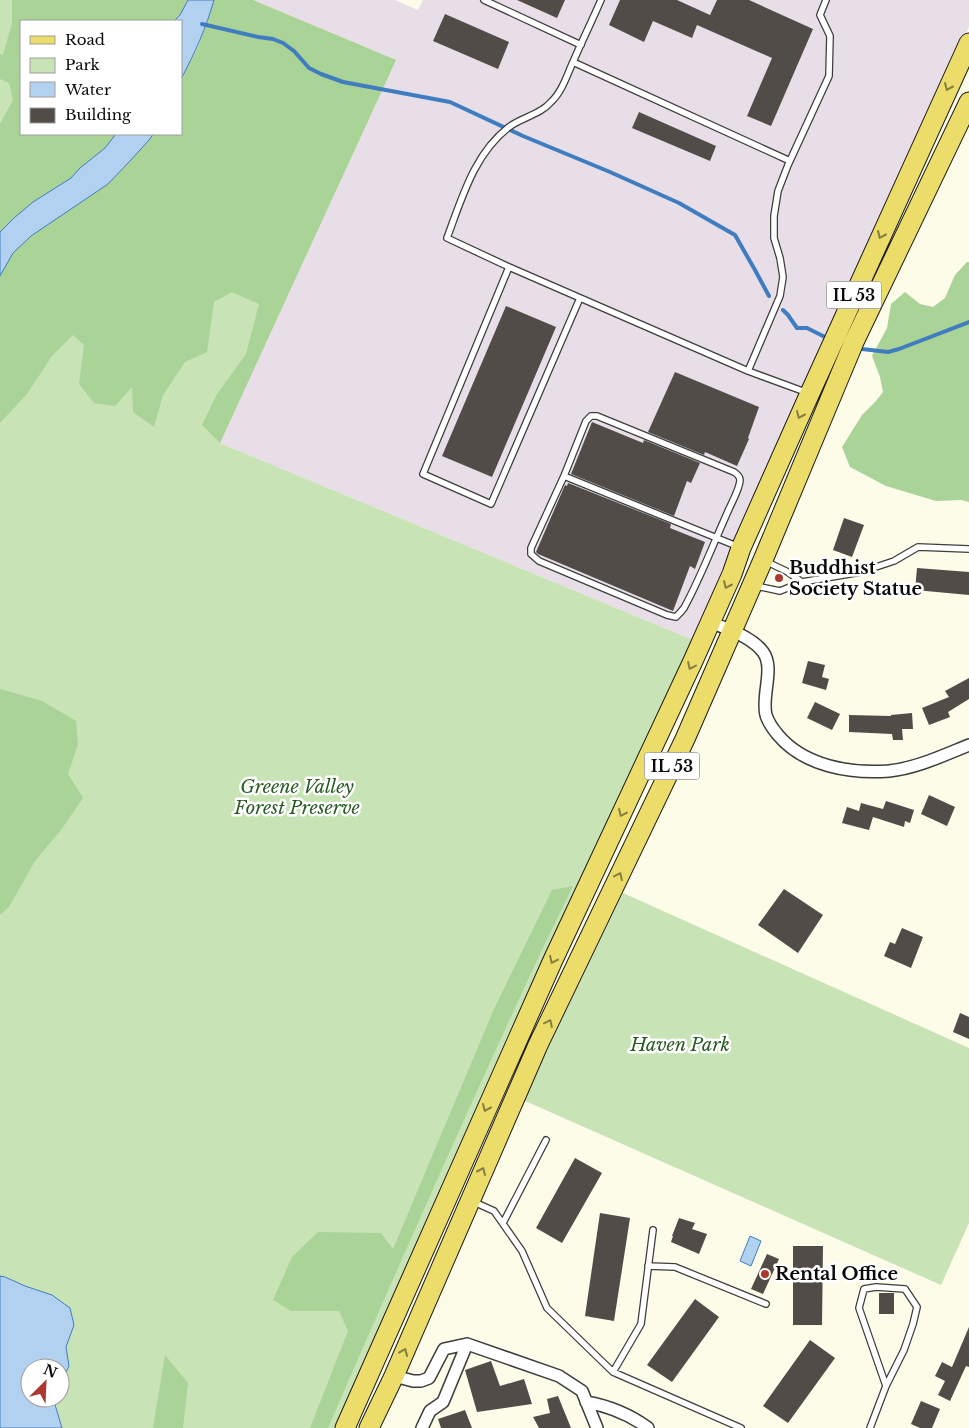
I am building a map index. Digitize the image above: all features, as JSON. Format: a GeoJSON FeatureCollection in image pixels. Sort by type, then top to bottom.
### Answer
{"type":"FeatureCollection","features":[{"type":"Feature","properties":{"kind":"main road","name":"IL 53"},"geometry":{"type":"LineString","coordinates":[[344,1428],[553,960],[711,622],[741,548],[810,393],[969,43]]}},
{"type":"Feature","properties":{"kind":"main road","name":"IL 53"},"geometry":{"type":"LineString","coordinates":[[369,1428],[394,1376],[538,1045],[685,739],[763,560],[854,342],[969,102]]}},
{"type":"Feature","properties":{"kind":"street"},"geometry":{"type":"LineString","coordinates":[[711,622],[753,643],[763,653],[767,661],[768,671],[765,694],[767,717],[774,730],[785,743],[803,756],[820,763],[841,768],[890,771],[912,766],[969,745]]}},
{"type":"Feature","properties":{"kind":"street"},"geometry":{"type":"LineString","coordinates":[[394,1376],[413,1381],[429,1378],[444,1350],[467,1344],[558,1376],[582,1391],[597,1428]]}},
{"type":"Feature","properties":{"kind":"street"},"geometry":{"type":"LineString","coordinates":[[422,1428],[430,1410],[443,1402],[467,1344]]}},
{"type":"Feature","properties":{"kind":"street"},"geometry":{"type":"LineString","coordinates":[[586,1402],[604,1405],[638,1421],[648,1428]]}},
{"type":"Feature","properties":{"kind":"lane"},"geometry":{"type":"LineString","coordinates":[[484,0],[581,44]]}},
{"type":"Feature","properties":{"kind":"lane"},"geometry":{"type":"LineString","coordinates":[[602,0],[563,84],[551,103],[534,115],[510,126],[491,143],[480,157],[447,238],[748,371],[810,393]]}},
{"type":"Feature","properties":{"kind":"lane"},"geometry":{"type":"LineString","coordinates":[[748,371],[780,296],[783,277],[774,238],[774,216],[778,191],[790,160],[829,76],[830,36],[820,15],[826,0]]}},
{"type":"Feature","properties":{"kind":"lane"},"geometry":{"type":"LineString","coordinates":[[573,62],[790,160]]}},
{"type":"Feature","properties":{"kind":"lane"},"geometry":{"type":"LineString","coordinates":[[509,267],[423,474],[491,504],[580,298]]}},
{"type":"Feature","properties":{"kind":"lane"},"geometry":{"type":"LineString","coordinates":[[591,416],[597,416],[738,474],[740,483],[683,610],[676,617],[539,562],[531,554],[531,548],[564,476],[586,421],[591,416]]}},
{"type":"Feature","properties":{"kind":"lane"},"geometry":{"type":"LineString","coordinates":[[564,476],[741,548]]}},
{"type":"Feature","properties":{"kind":"lane"},"geometry":{"type":"LineString","coordinates":[[752,585],[780,591],[802,582],[861,572],[894,560],[918,548],[969,548]]}},
{"type":"Feature","properties":{"kind":"lane"},"geometry":{"type":"LineString","coordinates":[[763,560],[786,571],[802,582]]}},
{"type":"Feature","properties":{"kind":"lane"},"geometry":{"type":"LineString","coordinates":[[503,1223],[546,1140]]}},
{"type":"Feature","properties":{"kind":"lane"},"geometry":{"type":"LineString","coordinates":[[470,1200],[494,1211],[522,1251],[547,1308],[613,1372],[741,1428]]}},
{"type":"Feature","properties":{"kind":"lane"},"geometry":{"type":"LineString","coordinates":[[613,1372],[641,1324],[653,1230]]}},
{"type":"Feature","properties":{"kind":"lane"},"geometry":{"type":"LineString","coordinates":[[648,1266],[675,1267],[766,1304]]}},
{"type":"Feature","properties":{"kind":"lane"},"geometry":{"type":"LineString","coordinates":[[870,1428],[886,1386],[904,1350],[917,1307],[905,1289],[876,1287],[864,1289],[859,1308],[886,1386]]}},
{"type":"Feature","properties":{"kind":"shaded area"},"geometry":{"type":"Polygon","coordinates":[[[253,0],[395,0],[418,10],[423,0],[969,0],[969,27],[693,640],[220,443],[396,60],[253,0]]]}},
{"type":"Feature","properties":{"kind":"green space","name":"Greene Valley Forest Preserve"},"geometry":{"type":"Polygon","coordinates":[[[0,0],[253,0],[396,60],[220,443],[693,640],[341,1428],[0,1428],[0,0]]]}},
{"type":"Feature","properties":{"kind":"green space"},"geometry":{"type":"Polygon","coordinates":[[[12,0],[188,0],[175,20],[20,20],[20,135],[115,135],[105,148],[80,168],[71,178],[14,218],[0,232],[0,124],[13,100],[9,83],[0,79],[0,54],[3,55],[12,23],[12,0]]]}},
{"type":"Feature","properties":{"kind":"green space"},"geometry":{"type":"Polygon","coordinates":[[[214,0],[253,0],[396,60],[220,443],[202,425],[217,394],[246,354],[259,304],[232,292],[214,302],[207,352],[185,362],[163,395],[154,427],[133,412],[132,387],[115,406],[94,403],[79,384],[84,345],[73,335],[52,356],[27,394],[0,423],[0,276],[13,253],[31,236],[108,184],[152,135],[182,135],[182,77],[198,48],[214,0]]]}},
{"type":"Feature","properties":{"kind":"green space"},"geometry":{"type":"Polygon","coordinates":[[[969,262],[969,502],[961,500],[936,501],[886,486],[850,467],[842,447],[862,415],[883,392],[880,377],[872,356],[887,328],[891,304],[905,292],[920,304],[933,307],[945,298],[955,275],[969,262]]]}},
{"type":"Feature","properties":{"kind":"green space"},"geometry":{"type":"Polygon","coordinates":[[[0,689],[42,701],[76,721],[78,745],[68,774],[83,798],[61,830],[35,861],[9,907],[0,915],[0,689]]]}},
{"type":"Feature","properties":{"kind":"green space"},"geometry":{"type":"Polygon","coordinates":[[[573,886],[480,1084],[328,1428],[310,1428],[348,1331],[339,1311],[291,1311],[273,1300],[292,1257],[318,1232],[381,1233],[393,1249],[494,1009],[552,890],[573,886]]]}},
{"type":"Feature","properties":{"kind":"green space","name":"Haven Park"},"geometry":{"type":"Polygon","coordinates":[[[623,893],[969,1048],[969,1223],[941,1285],[523,1100],[623,893]]]}},
{"type":"Feature","properties":{"kind":"green space"},"geometry":{"type":"Polygon","coordinates":[[[165,1355],[188,1383],[183,1428],[153,1428],[165,1355]]]}},
{"type":"Feature","properties":{"kind":"water"},"geometry":{"type":"Polygon","coordinates":[[[188,0],[214,0],[200,40],[182,77],[182,20],[175,20],[188,0]]]}},
{"type":"Feature","properties":{"kind":"water"},"geometry":{"type":"Polygon","coordinates":[[[115,135],[152,135],[108,184],[31,236],[13,253],[0,276],[0,232],[33,202],[71,178],[80,168],[105,148],[115,135]]]}},
{"type":"Feature","properties":{"kind":"water"},"geometry":{"type":"Polygon","coordinates":[[[750,1236],[761,1241],[751,1266],[740,1261],[750,1236]]]}},
{"type":"Feature","properties":{"kind":"water"},"geometry":{"type":"Polygon","coordinates":[[[0,1276],[52,1295],[70,1308],[74,1325],[66,1347],[68,1358],[20,1358],[20,1408],[56,1408],[62,1428],[0,1428],[0,1276]]]}},
{"type":"Feature","properties":{"kind":"building"},"geometry":{"type":"Polygon","coordinates":[[[517,0],[565,0],[557,18],[517,0]]]}},
{"type":"Feature","properties":{"kind":"building"},"geometry":{"type":"Polygon","coordinates":[[[620,0],[677,0],[710,15],[717,0],[749,0],[813,29],[771,126],[747,116],[772,58],[697,25],[692,38],[653,21],[644,42],[609,25],[620,0]]]}},
{"type":"Feature","properties":{"kind":"building"},"geometry":{"type":"Polygon","coordinates":[[[445,14],[509,42],[498,69],[433,41],[445,14]]]}},
{"type":"Feature","properties":{"kind":"building"},"geometry":{"type":"Polygon","coordinates":[[[639,112],[716,146],[710,161],[632,128],[639,112]]]}},
{"type":"Feature","properties":{"kind":"building"},"geometry":{"type":"Polygon","coordinates":[[[506,306],[556,327],[492,477],[442,456],[506,306]]]}},
{"type":"Feature","properties":{"kind":"building"},"geometry":{"type":"Polygon","coordinates":[[[675,372],[759,407],[749,439],[737,466],[705,452],[704,455],[648,432],[675,372]]]}},
{"type":"Feature","properties":{"kind":"building"},"geometry":{"type":"Polygon","coordinates":[[[592,422],[643,443],[644,440],[700,463],[691,483],[687,481],[674,516],[571,474],[592,422]]]}},
{"type":"Feature","properties":{"kind":"building"},"geometry":{"type":"Polygon","coordinates":[[[568,483],[671,524],[670,528],[705,542],[695,569],[690,566],[673,611],[536,552],[565,485],[567,486],[568,483]]]}},
{"type":"Feature","properties":{"kind":"building"},"geometry":{"type":"Polygon","coordinates":[[[844,518],[864,525],[852,557],[833,550],[844,518]]]}},
{"type":"Feature","properties":{"kind":"building"},"geometry":{"type":"Polygon","coordinates":[[[917,568],[969,572],[969,595],[915,590],[917,568]]]}},
{"type":"Feature","properties":{"kind":"building"},"geometry":{"type":"Polygon","coordinates":[[[808,661],[825,665],[822,677],[829,679],[826,690],[802,683],[808,661]]]}},
{"type":"Feature","properties":{"kind":"building"},"geometry":{"type":"Polygon","coordinates":[[[969,678],[969,699],[948,712],[950,717],[929,725],[922,708],[949,697],[945,691],[969,678]]]}},
{"type":"Feature","properties":{"kind":"building"},"geometry":{"type":"Polygon","coordinates":[[[815,702],[840,714],[832,730],[807,718],[815,702]]]}},
{"type":"Feature","properties":{"kind":"building"},"geometry":{"type":"Polygon","coordinates":[[[912,713],[913,729],[902,729],[903,740],[893,740],[892,734],[849,732],[849,715],[891,716],[912,713]]]}},
{"type":"Feature","properties":{"kind":"building"},"geometry":{"type":"Polygon","coordinates":[[[929,795],[955,807],[947,826],[921,814],[929,795]]]}},
{"type":"Feature","properties":{"kind":"building"},"geometry":{"type":"Polygon","coordinates":[[[886,801],[914,810],[910,823],[905,821],[904,827],[873,817],[869,830],[842,823],[847,807],[859,811],[861,803],[883,809],[886,801]]]}},
{"type":"Feature","properties":{"kind":"building"},"geometry":{"type":"Polygon","coordinates":[[[784,889],[823,915],[798,953],[758,925],[784,889]]]}},
{"type":"Feature","properties":{"kind":"building"},"geometry":{"type":"Polygon","coordinates":[[[902,928],[923,937],[911,968],[884,956],[890,942],[895,944],[902,928]]]}},
{"type":"Feature","properties":{"kind":"building"},"geometry":{"type":"Polygon","coordinates":[[[960,1013],[969,1017],[969,1039],[953,1032],[960,1013]]]}},
{"type":"Feature","properties":{"kind":"building"},"geometry":{"type":"Polygon","coordinates":[[[575,1158],[602,1173],[562,1243],[536,1228],[575,1158]]]}},
{"type":"Feature","properties":{"kind":"building"},"geometry":{"type":"Polygon","coordinates":[[[600,1213],[630,1218],[614,1321],[585,1316],[600,1213]]]}},
{"type":"Feature","properties":{"kind":"building"},"geometry":{"type":"Polygon","coordinates":[[[679,1218],[695,1223],[692,1229],[707,1234],[699,1254],[671,1242],[679,1218]]]}},
{"type":"Feature","properties":{"kind":"building"},"geometry":{"type":"Polygon","coordinates":[[[793,1246],[823,1246],[822,1325],[793,1325],[793,1246]]]}},
{"type":"Feature","properties":{"kind":"building","name":"Rental Office"},"geometry":{"type":"Polygon","coordinates":[[[767,1254],[779,1259],[763,1294],[751,1289],[767,1254]]]}},
{"type":"Feature","properties":{"kind":"building"},"geometry":{"type":"Polygon","coordinates":[[[879,1293],[894,1293],[894,1314],[879,1314],[879,1293]]]}},
{"type":"Feature","properties":{"kind":"building"},"geometry":{"type":"Polygon","coordinates":[[[695,1299],[719,1317],[672,1382],[647,1365],[695,1299]]]}},
{"type":"Feature","properties":{"kind":"building"},"geometry":{"type":"Polygon","coordinates":[[[969,1327],[969,1367],[966,1366],[950,1401],[938,1395],[945,1381],[935,1376],[942,1362],[952,1367],[969,1327]]]}},
{"type":"Feature","properties":{"kind":"building"},"geometry":{"type":"Polygon","coordinates":[[[810,1340],[835,1358],[788,1423],[763,1406],[810,1340]]]}},
{"type":"Feature","properties":{"kind":"building"},"geometry":{"type":"Polygon","coordinates":[[[491,1361],[500,1386],[524,1379],[532,1404],[477,1412],[465,1370],[491,1361]]]}},
{"type":"Feature","properties":{"kind":"building"},"geometry":{"type":"Polygon","coordinates":[[[558,1396],[571,1428],[539,1428],[533,1417],[550,1413],[547,1399],[558,1396]]]}},
{"type":"Feature","properties":{"kind":"building"},"geometry":{"type":"Polygon","coordinates":[[[921,1401],[940,1409],[932,1428],[920,1428],[911,1424],[921,1401]]]}},
{"type":"Feature","properties":{"kind":"building"},"geometry":{"type":"Polygon","coordinates":[[[465,1410],[472,1428],[441,1428],[438,1419],[465,1410]]]}},
{"type":"Feature","properties":{"kind":"waterway"},"geometry":{"type":"LineString","coordinates":[[202,24],[273,39],[283,43],[294,51],[309,68],[323,75]]}},
{"type":"Feature","properties":{"kind":"waterway"},"geometry":{"type":"LineString","coordinates":[[321,74],[343,82],[450,102],[523,136],[679,203],[735,235],[769,296]]}},
{"type":"Feature","properties":{"kind":"waterway"},"geometry":{"type":"LineString","coordinates":[[783,310],[797,328]]}},
{"type":"Feature","properties":{"kind":"waterway"},"geometry":{"type":"LineString","coordinates":[[862,349],[888,352],[969,322]]}},
{"type":"Feature","properties":{"kind":"waterway"},"geometry":{"type":"LineString","coordinates":[[797,328],[807,328],[827,338]]}},
{"type":"Feature","properties":{"kind":"place","name":"Buddhist Society Statue"},"geometry":{"type":"Point","coordinates":[779,578]}},
{"type":"Feature","properties":{"kind":"place","name":"Rental Office"},"geometry":{"type":"Point","coordinates":[765,1274]}}]}
